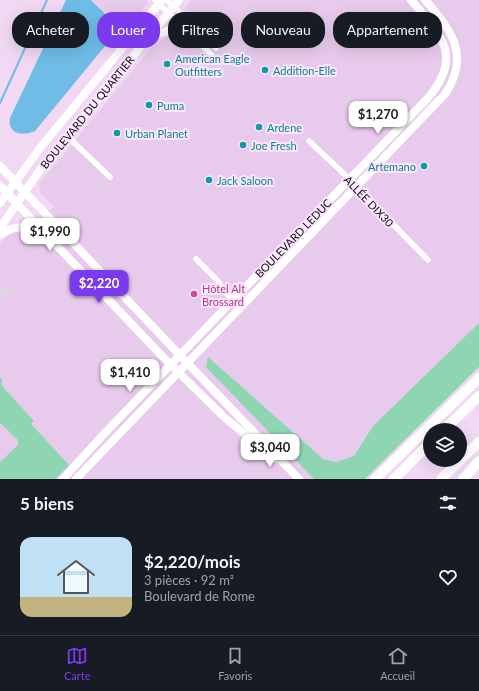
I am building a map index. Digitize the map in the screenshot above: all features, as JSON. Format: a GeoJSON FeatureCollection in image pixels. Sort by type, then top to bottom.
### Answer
{"type":"FeatureCollection","features":[{"type":"Feature","properties":{"kind":"highway"},"geometry":{"type":"LineString","coordinates":[[375,479],[479,378]]}},
{"type":"Feature","properties":{"kind":"highway"},"geometry":{"type":"LineString","coordinates":[[451,423],[479,396]]}},
{"type":"Feature","properties":{"kind":"highway"},"geometry":{"type":"LineString","coordinates":[[441,479],[479,442]]}},
{"type":"Feature","properties":{"kind":"highway"},"geometry":{"type":"LineString","coordinates":[[394,479],[423,451]]}},
{"type":"Feature","properties":{"kind":"highway"},"geometry":{"type":"LineString","coordinates":[[463,479],[479,462]]}},
{"type":"Feature","properties":{"kind":"highway"},"geometry":{"type":"LineString","coordinates":[[463,479],[479,465]]}},
{"type":"Feature","properties":{"kind":"main road","name":"BOULEVARD DU QUARTIER"},"geometry":{"type":"LineString","coordinates":[[160,23],[179,0]]}},
{"type":"Feature","properties":{"kind":"main road","name":"BOULEVARD LEDUC"},"geometry":{"type":"LineString","coordinates":[[63,479],[438,86],[443,75],[446,57],[442,38],[431,22],[410,0]]}},
{"type":"Feature","properties":{"kind":"main road","name":"BOULEVARD LEDUC"},"geometry":{"type":"LineString","coordinates":[[76,479],[443,97],[454,77],[457,59],[456,50],[453,38],[444,22],[425,0]]}},
{"type":"Feature","properties":{"kind":"main road","name":"BOULEVARD DU QUARTIER"},"geometry":{"type":"LineString","coordinates":[[0,203],[49,137],[159,1]]}},
{"type":"Feature","properties":{"kind":"main road","name":"BOULEVARD DU QUARTIER"},"geometry":{"type":"LineString","coordinates":[[0,228],[24,191],[139,48]]}},
{"type":"Feature","properties":{"kind":"main road"},"geometry":{"type":"LineString","coordinates":[[0,166],[297,477]]}},
{"type":"Feature","properties":{"kind":"main road"},"geometry":{"type":"LineString","coordinates":[[0,186],[178,372],[224,417],[297,477]]}},
{"type":"Feature","properties":{"kind":"main road"},"geometry":{"type":"LineString","coordinates":[[0,234],[10,228],[22,226],[46,234]]}},
{"type":"Feature","properties":{"kind":"street"},"geometry":{"type":"LineString","coordinates":[[167,0],[171,10]]}},
{"type":"Feature","properties":{"kind":"street"},"geometry":{"type":"LineString","coordinates":[[159,1],[173,12]]}},
{"type":"Feature","properties":{"kind":"street"},"geometry":{"type":"LineString","coordinates":[[205,48],[212,55]]}},
{"type":"Feature","properties":{"kind":"street"},"geometry":{"type":"LineString","coordinates":[[68,136],[110,177]]}},
{"type":"Feature","properties":{"kind":"street","name":"ALLÉE DIX30"},"geometry":{"type":"LineString","coordinates":[[309,141],[428,260]]}},
{"type":"Feature","properties":{"kind":"street"},"geometry":{"type":"LineString","coordinates":[[196,259],[218,281],[224,291],[233,300]]}},
{"type":"Feature","properties":{"kind":"shaded area"},"geometry":{"type":"Polygon","coordinates":[[[93,0],[146,0],[148,3],[141,12],[105,12],[93,0]]]}},
{"type":"Feature","properties":{"kind":"shaded area"},"geometry":{"type":"Polygon","coordinates":[[[191,0],[479,0],[479,346],[334,479],[0,479],[0,244],[7,236],[14,232],[25,231],[54,207],[40,193],[39,184],[151,48],[160,48],[160,41],[168,37],[168,48],[233,48],[233,12],[189,12],[185,8],[191,0]]]}},
{"type":"Feature","properties":{"kind":"shaded area"},"geometry":{"type":"Polygon","coordinates":[[[0,283],[12,289],[7,300],[0,296],[0,283]]]}},
{"type":"Feature","properties":{"kind":"green space"},"geometry":{"type":"Polygon","coordinates":[[[479,323],[479,367],[365,479],[314,479],[206,367],[208,357],[323,459],[336,462],[354,456],[373,426],[479,323]]]}},
{"type":"Feature","properties":{"kind":"green space"},"geometry":{"type":"Polygon","coordinates":[[[0,378],[2,378],[2,386],[34,421],[31,424],[69,465],[55,479],[0,479],[0,462],[18,445],[18,440],[0,423],[0,378]]]}},
{"type":"Feature","properties":{"kind":"water"},"geometry":{"type":"Polygon","coordinates":[[[66,0],[91,0],[103,12],[97,12],[97,48],[103,48],[35,131],[31,133],[17,133],[11,128],[10,118],[43,48],[89,48],[89,12],[60,12],[66,0]]]}},
{"type":"Feature","properties":{"kind":"waterway"},"geometry":{"type":"LineString","coordinates":[[0,103],[47,0]]}},
{"type":"Feature","properties":{"kind":"place","name":"American Eagle Outfitters"},"geometry":{"type":"Point","coordinates":[167,64]}},
{"type":"Feature","properties":{"kind":"place","name":"Addition-Elle"},"geometry":{"type":"Point","coordinates":[265,70]}},
{"type":"Feature","properties":{"kind":"place","name":"Puma"},"geometry":{"type":"Point","coordinates":[149,105]}},
{"type":"Feature","properties":{"kind":"place","name":"Ardene"},"geometry":{"type":"Point","coordinates":[259,127]}},
{"type":"Feature","properties":{"kind":"place","name":"Urban Planet"},"geometry":{"type":"Point","coordinates":[117,133]}},
{"type":"Feature","properties":{"kind":"place","name":"Joe Fresh"},"geometry":{"type":"Point","coordinates":[243,145]}},
{"type":"Feature","properties":{"kind":"place","name":"Artemano"},"geometry":{"type":"Point","coordinates":[424,166]}},
{"type":"Feature","properties":{"kind":"place","name":"Jack Saloon"},"geometry":{"type":"Point","coordinates":[209,180]}},
{"type":"Feature","properties":{"kind":"place","name":"Hôtel Alt Brossard"},"geometry":{"type":"Point","coordinates":[194,294]}}]}
